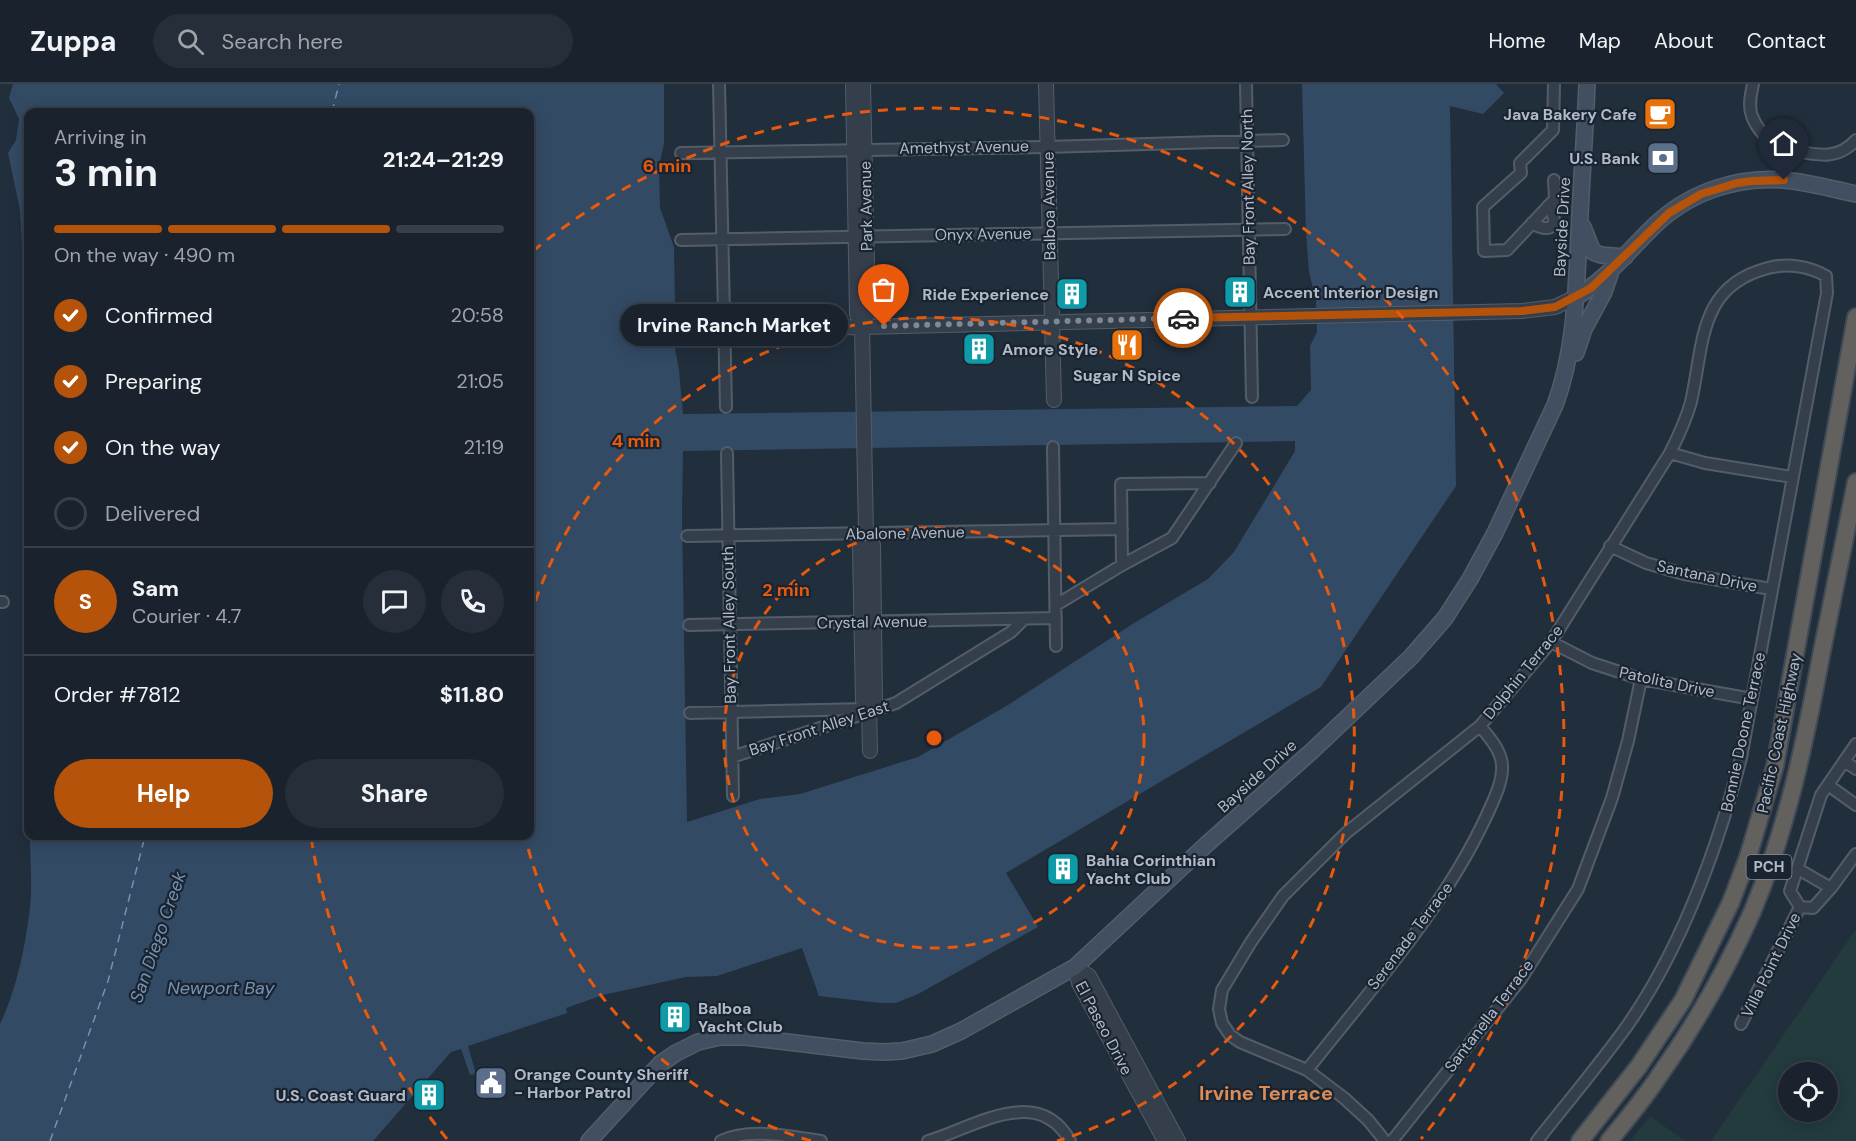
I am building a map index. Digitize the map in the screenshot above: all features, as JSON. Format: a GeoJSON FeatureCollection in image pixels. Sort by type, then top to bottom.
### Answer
{"type":"FeatureCollection","features":[{"type":"Feature","properties":{"kind":"highway","name":"Pacific Coast Highway"},"geometry":{"type":"LineString","coordinates":[[1580,1141],[1639,1066],[1683,1000],[1727,911],[1748,857],[1775,766],[1856,317]]}},
{"type":"Feature","properties":{"kind":"highway","name":"Pacific Coast Highway"},"geometry":{"type":"LineString","coordinates":[[1609,1141],[1659,1078],[1701,1013],[1729,962],[1753,909],[1775,851],[1805,741],[1856,482]]}},
{"type":"Feature","properties":{"kind":"main road","name":"Bayside Drive"},"geometry":{"type":"LineString","coordinates":[[589,1141],[660,1064],[675,1053],[698,1042],[720,1037],[745,1037],[884,1053],[902,1051],[932,1044],[961,1031],[1075,967],[1207,844],[1312,751],[1411,657],[1445,618],[1470,579],[1495,533],[1556,405],[1567,369],[1576,297],[1587,84]]}},
{"type":"Feature","properties":{"kind":"main road"},"geometry":{"type":"LineString","coordinates":[[1576,297],[1611,271],[1669,213],[1684,202],[1720,187],[1752,181],[1784,180],[1856,194]]}},
{"type":"Feature","properties":{"kind":"main road"},"geometry":{"type":"LineString","coordinates":[[1580,218],[1593,252],[1624,257]]}},
{"type":"Feature","properties":{"kind":"main road"},"geometry":{"type":"LineString","coordinates":[[1567,369],[1576,352],[1584,328],[1604,292],[1611,271]]}},
{"type":"Feature","properties":{"kind":"street"},"geometry":{"type":"LineString","coordinates":[[719,84],[726,407]]}},
{"type":"Feature","properties":{"kind":"street","name":"Park Avenue"},"geometry":{"type":"LineString","coordinates":[[854,84],[860,149],[862,236],[868,313],[862,327],[866,533],[873,545],[867,622],[875,701],[869,711],[870,750]]}},
{"type":"Feature","properties":{"kind":"street","name":"Park Avenue"},"geometry":{"type":"LineString","coordinates":[[860,149],[863,84]]}},
{"type":"Feature","properties":{"kind":"street","name":"Balboa Avenue"},"geometry":{"type":"LineString","coordinates":[[1046,84],[1054,400]]}},
{"type":"Feature","properties":{"kind":"street","name":"Bay Front Alley North"},"geometry":{"type":"LineString","coordinates":[[1246,84],[1252,397]]}},
{"type":"Feature","properties":{"kind":"street"},"geometry":{"type":"LineString","coordinates":[[1554,84],[1553,130],[1520,163],[1521,173],[1483,207],[1484,250],[1507,250],[1555,199],[1554,180]]}},
{"type":"Feature","properties":{"kind":"street"},"geometry":{"type":"LineString","coordinates":[[1753,84],[1750,101],[1752,116],[1767,140],[1778,147],[1827,156],[1844,151],[1856,140]]}},
{"type":"Feature","properties":{"kind":"street","name":"Amethyst Avenue"},"geometry":{"type":"LineString","coordinates":[[681,153],[1047,147],[1283,140]]}},
{"type":"Feature","properties":{"kind":"street"},"geometry":{"type":"LineString","coordinates":[[1533,223],[1540,228],[1552,227],[1554,214],[1548,206]]}},
{"type":"Feature","properties":{"kind":"street","name":"Onyx Avenue"},"geometry":{"type":"LineString","coordinates":[[681,240],[1285,229]]}},
{"type":"Feature","properties":{"kind":"street","name":"Dolphin Terrace"},"geometry":{"type":"LineString","coordinates":[[1307,1070],[1240,1042],[1230,1035],[1222,1023],[1219,1009],[1222,990],[1251,942],[1283,896],[1346,833],[1480,726],[1551,642],[1670,453],[1681,431],[1690,404],[1707,320],[1715,302],[1724,292],[1742,280],[1758,271],[1780,265],[1815,270],[1826,276]]}},
{"type":"Feature","properties":{"kind":"street","name":"Bonnie Doone Terrace"},"geometry":{"type":"LineString","coordinates":[[1537,1141],[1627,1025],[1660,971],[1689,916],[1727,810],[1741,758],[1752,699],[1827,293],[1826,276]]}},
{"type":"Feature","properties":{"kind":"street"},"geometry":{"type":"LineString","coordinates":[[683,328],[862,327],[1454,313],[1545,309],[1576,297]]}},
{"type":"Feature","properties":{"kind":"street"},"geometry":{"type":"LineString","coordinates":[[1056,605],[1172,538],[1236,443]]}},
{"type":"Feature","properties":{"kind":"street"},"geometry":{"type":"LineString","coordinates":[[1053,447],[1056,646]]}},
{"type":"Feature","properties":{"kind":"street","name":"Bay Front Alley South"},"geometry":{"type":"LineString","coordinates":[[727,453],[733,796]]}},
{"type":"Feature","properties":{"kind":"street"},"geometry":{"type":"LineString","coordinates":[[1670,453],[1705,463],[1792,477]]}},
{"type":"Feature","properties":{"kind":"street"},"geometry":{"type":"LineString","coordinates":[[1122,565],[1121,484],[1210,483]]}},
{"type":"Feature","properties":{"kind":"street","name":"Abalone Avenue"},"geometry":{"type":"LineString","coordinates":[[687,536],[1122,529]]}},
{"type":"Feature","properties":{"kind":"street","name":"Santana Drive"},"geometry":{"type":"LineString","coordinates":[[1610,546],[1646,563],[1684,574],[1771,589]]}},
{"type":"Feature","properties":{"kind":"street","name":"Crystal Avenue"},"geometry":{"type":"LineString","coordinates":[[689,625],[1056,618]]}},
{"type":"Feature","properties":{"kind":"street","name":"Bay Front Alley East"},"geometry":{"type":"LineString","coordinates":[[732,757],[896,703],[1011,632],[1024,619]]}},
{"type":"Feature","properties":{"kind":"street","name":"Patolita Drive"},"geometry":{"type":"LineString","coordinates":[[1551,642],[1592,663],[1641,680],[1752,699]]}},
{"type":"Feature","properties":{"kind":"street","name":"Santanella Terrace"},"geometry":{"type":"LineString","coordinates":[[1392,1141],[1521,979],[1578,889],[1612,798],[1628,741],[1641,680]]}},
{"type":"Feature","properties":{"kind":"street"},"geometry":{"type":"LineString","coordinates":[[690,713],[869,711]]}},
{"type":"Feature","properties":{"kind":"street","name":"Serenade Terrace"},"geometry":{"type":"LineString","coordinates":[[1307,1070],[1429,915],[1478,834],[1497,792],[1502,767],[1498,750],[1480,726]]}},
{"type":"Feature","properties":{"kind":"street","name":"Villa Point Drive"},"geometry":{"type":"LineString","coordinates":[[1800,907],[1790,891],[1821,795],[1856,744]]}},
{"type":"Feature","properties":{"kind":"street"},"geometry":{"type":"LineString","coordinates":[[1844,761],[1856,769]]}},
{"type":"Feature","properties":{"kind":"street"},"geometry":{"type":"LineString","coordinates":[[1828,785],[1856,805]]}},
{"type":"Feature","properties":{"kind":"street","name":"Villa Point Drive"},"geometry":{"type":"LineString","coordinates":[[1800,907],[1813,908],[1856,854]]}},
{"type":"Feature","properties":{"kind":"street"},"geometry":{"type":"LineString","coordinates":[[1798,869],[1831,888]]}},
{"type":"Feature","properties":{"kind":"street","name":"Villa Point Drive"},"geometry":{"type":"LineString","coordinates":[[1742,1024],[1800,907]]}},
{"type":"Feature","properties":{"kind":"street","name":"El Paseo Drive"},"geometry":{"type":"LineString","coordinates":[[1075,967],[1079,983],[1165,1141]]}},
{"type":"Feature","properties":{"kind":"street","name":"El Paseo Drive"},"geometry":{"type":"LineString","coordinates":[[1075,967],[1089,976],[1178,1141]]}},
{"type":"Feature","properties":{"kind":"street"},"geometry":{"type":"LineString","coordinates":[[1307,1070],[1344,1098],[1368,1120],[1385,1141]]}},
{"type":"Feature","properties":{"kind":"street"},"geometry":{"type":"LineString","coordinates":[[928,1141],[1013,1111],[1034,1113],[1050,1118],[1060,1126],[1070,1141]]}},
{"type":"Feature","properties":{"kind":"street"},"geometry":{"type":"LineString","coordinates":[[721,1141],[742,1135],[765,1134],[821,1141]]}},
{"type":"Feature","properties":{"kind":"green space"},"geometry":{"type":"Polygon","coordinates":[[[1856,929],[1856,1141],[1711,1141],[1856,929]]]}},
{"type":"Feature","properties":{"kind":"green space"},"geometry":{"type":"Polygon","coordinates":[[[1650,1116],[1685,1141],[1630,1141],[1650,1116]]]}},
{"type":"Feature","properties":{"kind":"water","name":"Newport Bay"},"geometry":{"type":"Polygon","coordinates":[[[13,84],[664,84],[664,144],[659,166],[660,208],[674,247],[674,343],[683,414],[1297,406],[1311,390],[1310,346],[1317,332],[1316,301],[1309,272],[1306,232],[1302,84],[1496,84],[1504,93],[1483,114],[1450,106],[1456,486],[1321,687],[1006,873],[1038,927],[918,994],[896,1003],[819,996],[802,948],[717,976],[686,977],[603,995],[566,1008],[567,1013],[468,1046],[476,1074],[470,1075],[461,1049],[451,1052],[373,1141],[0,1141],[0,1024],[15,985],[27,929],[31,896],[30,840],[534,840],[534,108],[24,108],[24,280],[20,210],[8,153],[16,140],[19,119],[9,98],[13,84]],[[1295,441],[683,451],[687,822],[760,799],[800,794],[918,757],[1008,705],[1134,623],[1208,579],[1234,552],[1295,451],[1295,441]]]}},
{"type":"Feature","properties":{"kind":"ferry route"},"geometry":{"type":"LineString","coordinates":[[333,108],[339,84]]}},
{"type":"Feature","properties":{"kind":"ferry route"},"geometry":{"type":"LineString","coordinates":[[50,1141],[108,981],[144,840]]}},
{"type":"Feature","properties":{"kind":"way so far"},"geometry":{"type":"LineString","coordinates":[[884,326],[1183,318]]}},
{"type":"Feature","properties":{"kind":"place","name":"Java Bakery Cafe"},"geometry":{"type":"Point","coordinates":[1660,114]}},
{"type":"Feature","properties":{"kind":"place","name":"U.S. Bank"},"geometry":{"type":"Point","coordinates":[1663,158]}},
{"type":"Feature","properties":{"kind":"place","name":"Accent Interior Design"},"geometry":{"type":"Point","coordinates":[1240,292]}},
{"type":"Feature","properties":{"kind":"place","name":"Ride Experience"},"geometry":{"type":"Point","coordinates":[1072,294]}},
{"type":"Feature","properties":{"kind":"place","name":"Irvine Ranch Market"},"geometry":{"type":"Point","coordinates":[884,326]}},
{"type":"Feature","properties":{"kind":"place","name":"Sugar N Spice"},"geometry":{"type":"Point","coordinates":[1127,345]}},
{"type":"Feature","properties":{"kind":"place","name":"Amore Style"},"geometry":{"type":"Point","coordinates":[979,349]}},
{"type":"Feature","properties":{"kind":"place","name":"Bahia Corinthian Yacht Club"},"geometry":{"type":"Point","coordinates":[1063,869]}},
{"type":"Feature","properties":{"kind":"place","name":"Balboa Yacht Club"},"geometry":{"type":"Point","coordinates":[675,1017]}},
{"type":"Feature","properties":{"kind":"place","name":"Orange County Sheriff - Harbor Patrol"},"geometry":{"type":"Point","coordinates":[491,1083]}},
{"type":"Feature","properties":{"kind":"place","name":"U.S. Coast Guard"},"geometry":{"type":"Point","coordinates":[429,1095]}},
{"type":"Feature","properties":{"kind":"district","name":"Irvine Terrace"},"geometry":{"type":"Point","coordinates":[1266,1093]}},
{"type":"Feature","properties":{"kind":"route"},"geometry":{"type":"LineString","coordinates":[[1183,318],[1522,311],[1555,307],[1591,288],[1611,271],[1654,226],[1684,202],[1720,187],[1737,183],[1784,180]]}},
{"type":"Feature","properties":{"kind":"water label","name":"San Diego Creek"},"geometry":{"type":"Point","coordinates":[158,937]}}]}
